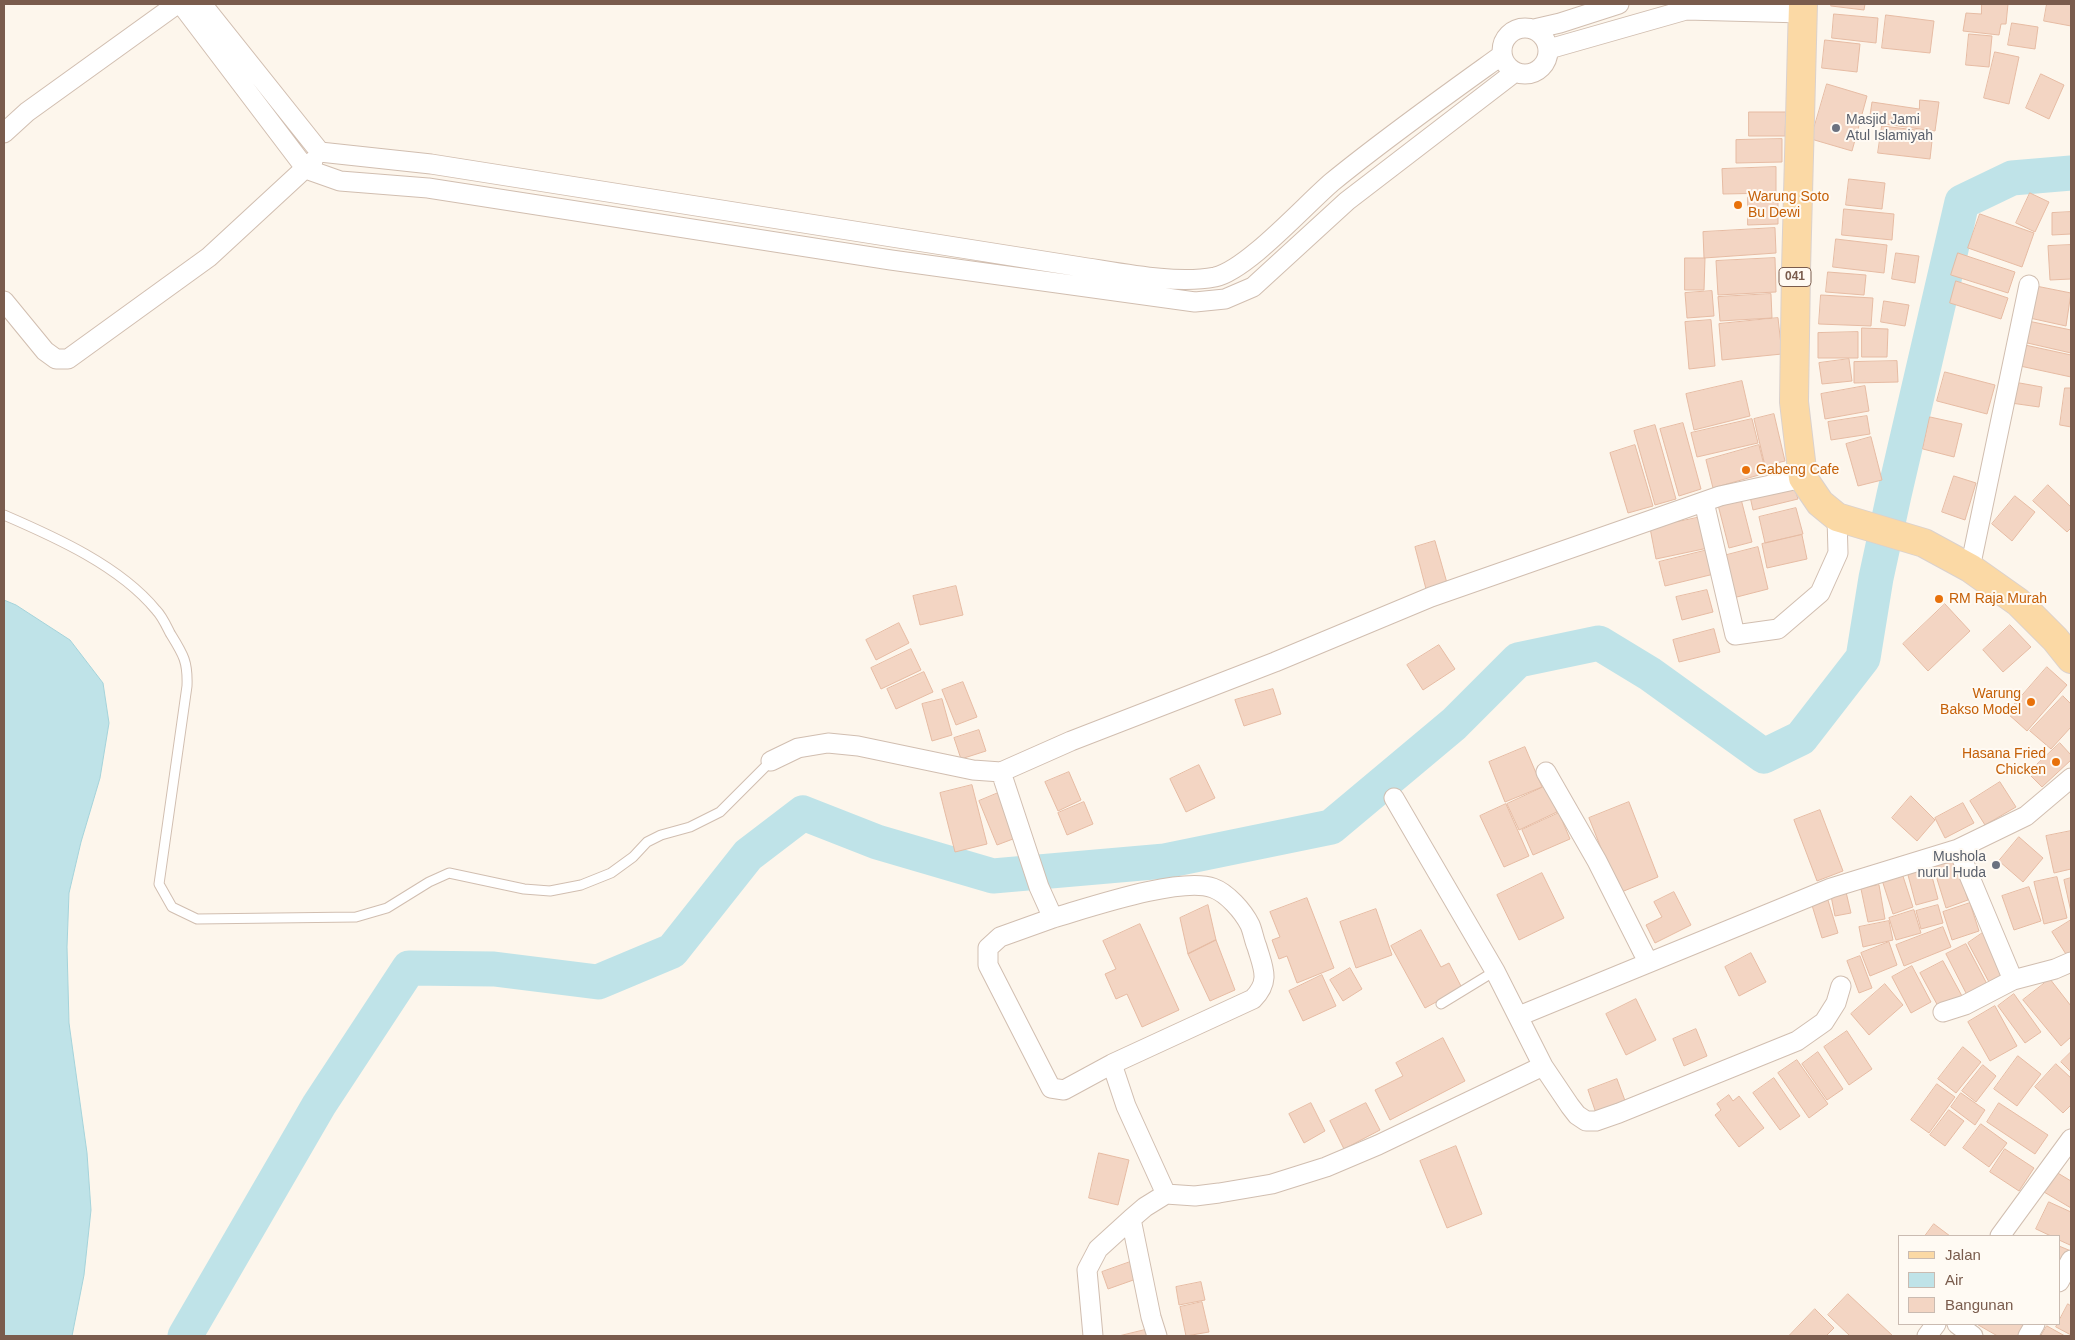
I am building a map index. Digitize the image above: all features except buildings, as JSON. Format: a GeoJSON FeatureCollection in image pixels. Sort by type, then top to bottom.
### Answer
{"type":"FeatureCollection","features":[{"type":"Feature","properties":{"kind":"main road","name":"041"},"geometry":{"type":"LineString","coordinates":[[1803,8],[1794,402],[1803,478],[1820,503],[1847,519]]}},
{"type":"Feature","properties":{"kind":"main road"},"geometry":{"type":"LineString","coordinates":[[1847,519],[1924,543],[1970,568],[2018,602],[2055,639],[2071,659]]}},
{"type":"Feature","properties":{"kind":"street"},"geometry":{"type":"LineString","coordinates":[[4,133],[27,112],[176,4]]}},
{"type":"Feature","properties":{"kind":"street"},"geometry":{"type":"LineString","coordinates":[[181,4],[306,169],[340,181],[428,188],[891,260],[1195,302],[1225,298],[1253,287],[1348,201],[1515,72]]}},
{"type":"Feature","properties":{"kind":"street"},"geometry":{"type":"LineString","coordinates":[[202,4],[320,152],[431,164],[1115,272],[1173,279],[1216,276],[1248,259],[1331,183],[1420,114],[1502,55]]}},
{"type":"Feature","properties":{"kind":"street"},"geometry":{"type":"LineString","coordinates":[[1534,29],[1560,23],[1619,4]]}},
{"type":"Feature","properties":{"kind":"street"},"geometry":{"type":"LineString","coordinates":[[1549,49],[1686,10],[1803,8]]}},
{"type":"Feature","properties":{"kind":"street"},"geometry":{"type":"LineString","coordinates":[[1526,27],[1534,29],[1542,33],[1549,49],[1544,64],[1539,70],[1531,74],[1515,72],[1509,68],[1502,55],[1502,46],[1510,32],[1526,27]]}},
{"type":"Feature","properties":{"kind":"street"},"geometry":{"type":"LineString","coordinates":[[4,301],[45,351],[56,359],[68,359],[210,257],[306,169],[320,152]]}},
{"type":"Feature","properties":{"kind":"street"},"geometry":{"type":"LineString","coordinates":[[428,188],[431,164]]}},
{"type":"Feature","properties":{"kind":"street"},"geometry":{"type":"LineString","coordinates":[[1331,183],[1348,201]]}},
{"type":"Feature","properties":{"kind":"street"},"geometry":{"type":"LineString","coordinates":[[891,260],[896,237]]}},
{"type":"Feature","properties":{"kind":"street"},"geometry":{"type":"LineString","coordinates":[[1970,568],[2029,285]]}},
{"type":"Feature","properties":{"kind":"street"},"geometry":{"type":"LineString","coordinates":[[772,762],[798,748],[828,743],[858,746],[973,770],[1000,772],[1071,741],[1274,662],[1431,596],[1720,496],[1803,478]]}},
{"type":"Feature","properties":{"kind":"street"},"geometry":{"type":"LineString","coordinates":[[1704,502],[1734,635],[1778,629],[1820,592],[1838,553],[1847,519]]}},
{"type":"Feature","properties":{"kind":"street"},"geometry":{"type":"LineString","coordinates":[[1000,772],[1039,887],[1053,918]]}},
{"type":"Feature","properties":{"kind":"street"},"geometry":{"type":"LineString","coordinates":[[1546,772],[1597,861],[1648,962]]}},
{"type":"Feature","properties":{"kind":"street"},"geometry":{"type":"LineString","coordinates":[[1519,1016],[1831,888],[1958,850],[2026,816],[2071,778]]}},
{"type":"Feature","properties":{"kind":"street"},"geometry":{"type":"LineString","coordinates":[[1394,798],[1495,971],[1543,1066],[1576,1114],[1586,1121],[1596,1121],[1797,1041],[1824,1022],[1836,1002],[1841,986]]}},
{"type":"Feature","properties":{"kind":"street"},"geometry":{"type":"LineString","coordinates":[[1958,850],[2013,980]]}},
{"type":"Feature","properties":{"kind":"street"},"geometry":{"type":"LineString","coordinates":[[1201,885],[1214,888],[1231,900],[1250,924],[1264,970],[1264,981],[1260,992],[1252,999],[1112,1064],[1064,1090],[1051,1088],[988,965],[988,948],[1000,937],[1053,918],[1154,890],[1201,885]]}},
{"type":"Feature","properties":{"kind":"street"},"geometry":{"type":"LineString","coordinates":[[1943,1012],[1965,1005],[2013,980],[2055,969],[2071,962]]}},
{"type":"Feature","properties":{"kind":"street"},"geometry":{"type":"LineString","coordinates":[[1112,1064],[1126,1106],[1166,1194]]}},
{"type":"Feature","properties":{"kind":"street"},"geometry":{"type":"LineString","coordinates":[[1093,1336],[1088,1270],[1098,1249],[1145,1207],[1166,1194],[1195,1196],[1272,1184],[1326,1166],[1378,1145],[1543,1066]]}},
{"type":"Feature","properties":{"kind":"street"},"geometry":{"type":"LineString","coordinates":[[2001,1235],[2071,1139]]}},
{"type":"Feature","properties":{"kind":"street"},"geometry":{"type":"LineString","coordinates":[[1131,1219],[1151,1317],[1157,1336]]}},
{"type":"Feature","properties":{"kind":"street"},"geometry":{"type":"LineString","coordinates":[[2060,1280],[2071,1260]]}},
{"type":"Feature","properties":{"kind":"street"},"geometry":{"type":"LineString","coordinates":[[1927,1336],[1935,1325]]}},
{"type":"Feature","properties":{"kind":"street"},"geometry":{"type":"LineString","coordinates":[[1957,1325],[1973,1336]]}},
{"type":"Feature","properties":{"kind":"street"},"geometry":{"type":"LineString","coordinates":[[2028,1336],[2034,1325]]}},
{"type":"Feature","properties":{"kind":"lane"},"geometry":{"type":"LineString","coordinates":[[4,515],[55,537],[122,578],[156,610],[182,652],[188,668],[187,686],[159,884],[172,907],[197,920],[356,917],[387,908],[416,892],[429,882],[449,873],[524,889],[550,891],[581,885],[611,873],[633,857],[647,842],[660,835],[690,827],[720,812],[772,762]]}},
{"type":"Feature","properties":{"kind":"lane"},"geometry":{"type":"LineString","coordinates":[[1441,1004],[1495,971]]}},
{"type":"Feature","properties":{"kind":"water"},"geometry":{"type":"Polygon","coordinates":[[[4,600],[16,605],[70,640],[103,683],[109,723],[100,778],[81,842],[69,893],[67,947],[69,1023],[87,1153],[91,1210],[84,1275],[72,1336],[4,1336],[4,600]]]}},
{"type":"Feature","properties":{"kind":"waterway"},"geometry":{"type":"LineString","coordinates":[[185,1336],[319,1105],[409,968],[494,969],[598,982],[672,951],[748,855],[803,813],[877,842],[993,876],[1165,861],[1331,827],[1454,724],[1518,660],[1599,643],[1650,674],[1764,756],[1801,738],[1863,658],[1876,578],[1894,495],[1962,202],[2012,178],[2071,173]]}},
{"type":"Feature","properties":{"kind":"place","name":"Masjid Jami Atul Islamiyah"},"geometry":{"type":"Point","coordinates":[1836,128]}},
{"type":"Feature","properties":{"kind":"place","name":"Warung Soto Bu Dewi"},"geometry":{"type":"Point","coordinates":[1738,205]}},
{"type":"Feature","properties":{"kind":"place","name":"Gabeng Cafe"},"geometry":{"type":"Point","coordinates":[1746,470]}},
{"type":"Feature","properties":{"kind":"place","name":"RM Raja Murah"},"geometry":{"type":"Point","coordinates":[1939,599]}},
{"type":"Feature","properties":{"kind":"place","name":"Warung Bakso Model"},"geometry":{"type":"Point","coordinates":[2031,702]}},
{"type":"Feature","properties":{"kind":"place","name":"Hasana Fried Chicken"},"geometry":{"type":"Point","coordinates":[2056,762]}},
{"type":"Feature","properties":{"kind":"place","name":"Mushola nurul Huda"},"geometry":{"type":"Point","coordinates":[1996,865]}}]}
